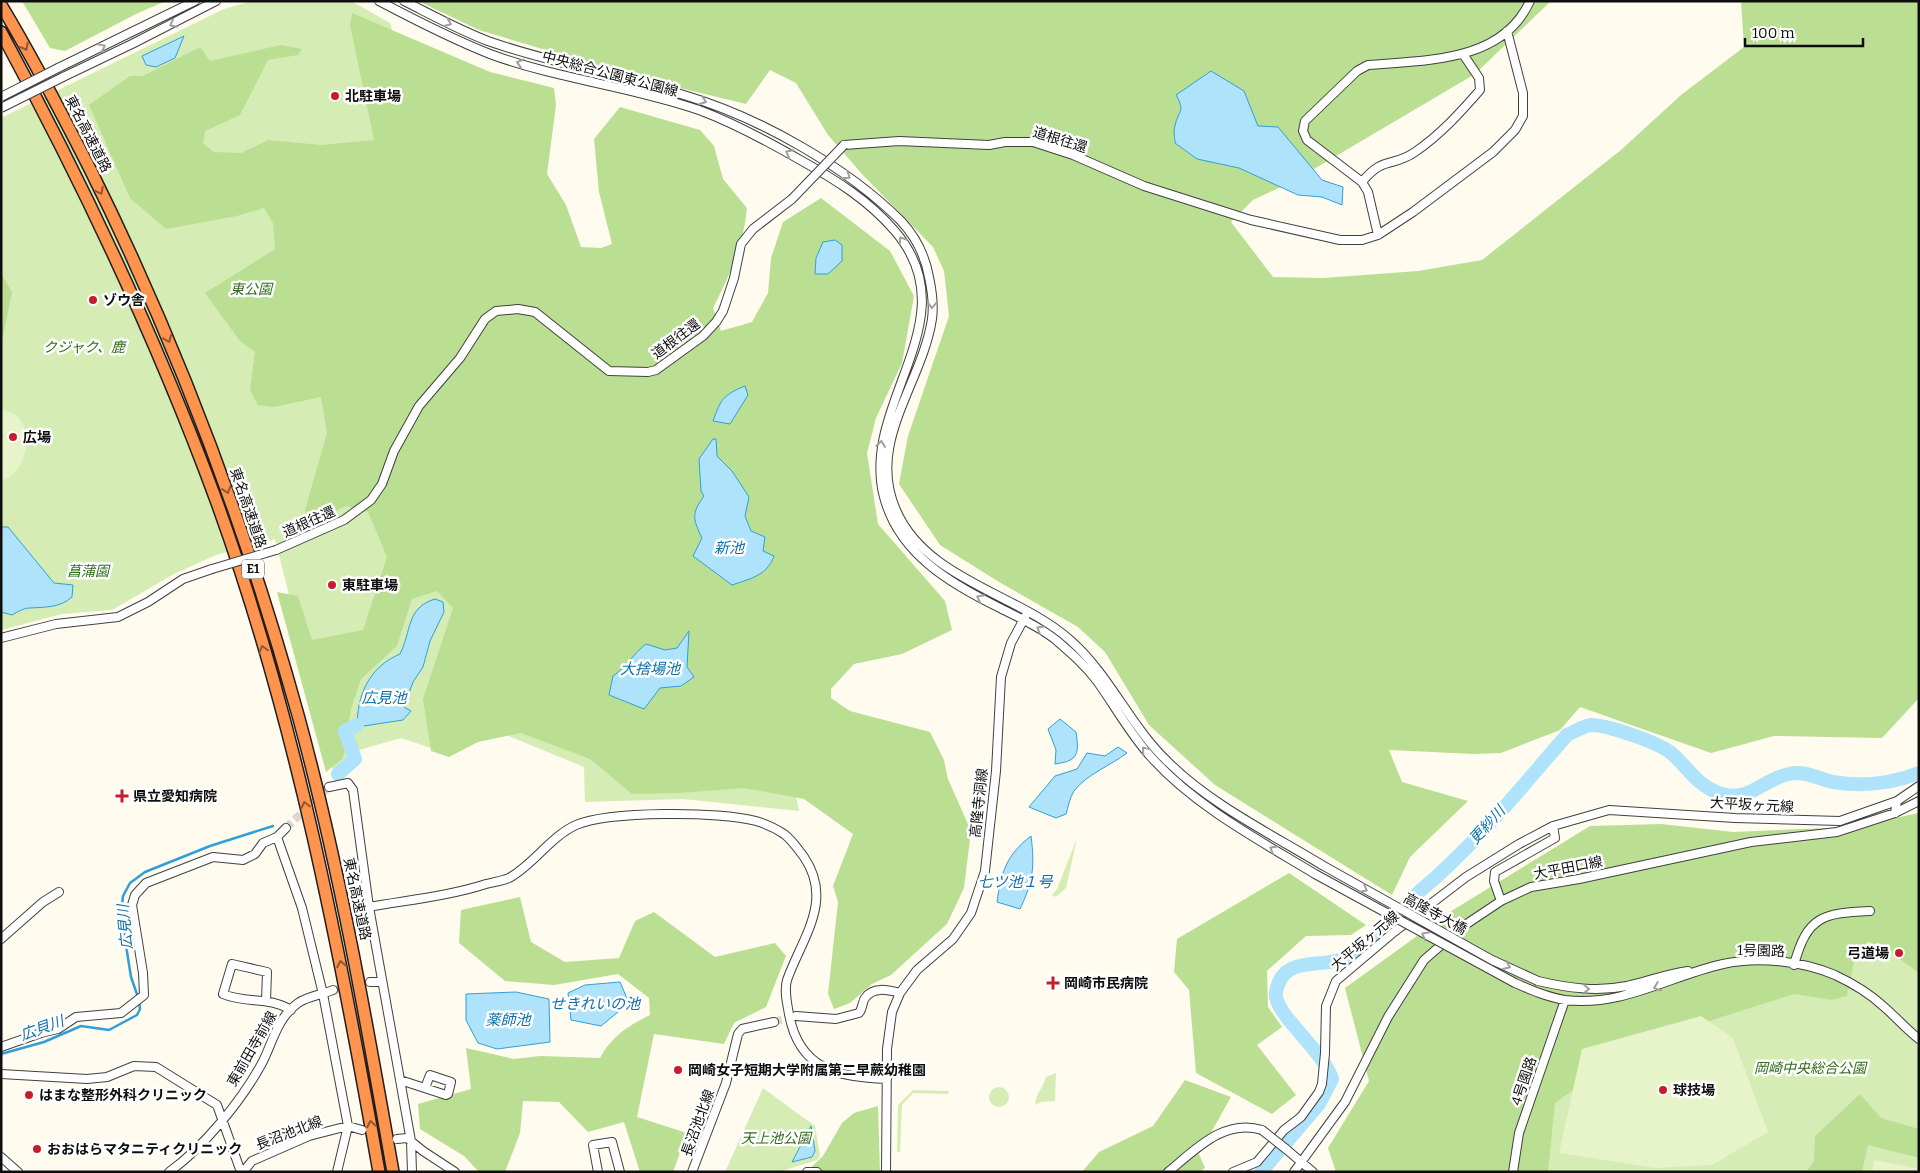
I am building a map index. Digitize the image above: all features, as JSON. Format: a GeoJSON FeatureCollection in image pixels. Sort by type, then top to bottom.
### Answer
{"type":"FeatureCollection","features":[{"type":"Feature","properties":{"kind":"highway","name":"東名高速道路"},"geometry":{"type":"LineString","coordinates":[[1,5],[65,121],[138,270],[189,389],[238,523],[295,706],[326,828],[343,903],[393,1172]]}},
{"type":"Feature","properties":{"kind":"highway","name":"東名高速道路"},"geometry":{"type":"LineString","coordinates":[[1,32],[52,126],[124,273],[159,353],[217,502],[284,719],[329,905],[379,1172]]}},
{"type":"Feature","properties":{"kind":"street"},"geometry":{"type":"LineString","coordinates":[[1,97],[195,1]]}},
{"type":"Feature","properties":{"kind":"street"},"geometry":{"type":"LineString","coordinates":[[1,108],[216,1]]}},
{"type":"Feature","properties":{"kind":"street","name":"中央総合公園東公園線"},"geometry":{"type":"LineString","coordinates":[[379,1],[490,54],[552,73],[699,110],[754,136],[831,177],[877,211],[897,233],[911,255],[920,281],[922,308],[916,343],[882,435],[879,460],[881,485],[885,502],[893,522],[906,540],[920,557],[940,575],[971,594],[1025,616]]}},
{"type":"Feature","properties":{"kind":"street"},"geometry":{"type":"LineString","coordinates":[[404,1],[487,40],[688,96],[733,112],[776,133],[846,176],[902,222],[917,241],[924,256],[933,297],[932,320],[925,345],[889,443],[888,485],[896,510],[907,529],[944,565],[1025,616]]}},
{"type":"Feature","properties":{"kind":"street"},"geometry":{"type":"LineString","coordinates":[[1378,234],[1368,192],[1362,182],[1307,140],[1303,131],[1305,121],[1357,71],[1368,65],[1409,62],[1463,54],[1487,44],[1507,31],[1520,17],[1530,1]]}},
{"type":"Feature","properties":{"kind":"street","name":"道根往還"},"geometry":{"type":"LineString","coordinates":[[1,638],[56,624],[118,617],[148,602],[183,580],[212,569],[276,550],[344,520],[371,500],[382,484],[394,451],[419,406],[460,358],[484,319],[496,311],[518,309],[535,312],[609,371],[648,372],[656,370],[697,341],[723,312],[734,278],[741,244],[753,230],[792,199],[844,145],[899,141],[989,144],[1032,142],[1073,155],[1144,186],[1250,220],[1331,238],[1362,240],[1378,234],[1413,212],[1485,158],[1515,130],[1523,116],[1523,92],[1507,31]]}},
{"type":"Feature","properties":{"kind":"street"},"geometry":{"type":"LineString","coordinates":[[122,36],[128,46]]}},
{"type":"Feature","properties":{"kind":"street"},"geometry":{"type":"LineString","coordinates":[[1362,182],[1373,169],[1384,162],[1413,154],[1443,131],[1480,90],[1479,78],[1463,54]]}},
{"type":"Feature","properties":{"kind":"street","name":"高隆寺大橋"},"geometry":{"type":"LineString","coordinates":[[1025,616],[1071,640],[1105,679],[1143,735],[1169,764],[1206,794],[1322,865],[1492,960],[1538,980],[1570,989],[1625,986],[1674,973],[1702,970]]}},
{"type":"Feature","properties":{"kind":"street","name":"高隆寺大橋"},"geometry":{"type":"LineString","coordinates":[[1025,616],[1051,636],[1087,669],[1131,733],[1154,760],[1203,803],[1315,874],[1515,983],[1537,993]]}},
{"type":"Feature","properties":{"kind":"street","name":"高隆寺洞線"},"geometry":{"type":"LineString","coordinates":[[900,993],[917,970],[953,940],[971,913],[985,871],[996,771],[1001,678],[1011,643],[1025,616]]}},
{"type":"Feature","properties":{"kind":"street"},"geometry":{"type":"LineString","coordinates":[[330,787],[348,782],[353,790],[369,907],[411,1141],[412,1172]]}},
{"type":"Feature","properties":{"kind":"street","name":"大平坂ヶ元線"},"geometry":{"type":"LineString","coordinates":[[1233,1172],[1258,1162],[1284,1130],[1301,1117],[1319,1092],[1322,1084],[1325,1053],[1326,1006],[1336,981],[1394,932],[1466,877],[1519,844],[1553,826],[1609,810],[1735,818],[1840,821],[1897,801],[1919,786]]}},
{"type":"Feature","properties":{"kind":"street"},"geometry":{"type":"LineString","coordinates":[[1895,813],[1897,801]]}},
{"type":"Feature","properties":{"kind":"street","name":"大平田口線"},"geometry":{"type":"LineString","coordinates":[[1294,1172],[1345,1102],[1388,1017],[1424,960],[1462,927],[1501,901],[1530,887],[1579,879],[1751,842],[1837,832],[1895,813],[1919,801]]}},
{"type":"Feature","properties":{"kind":"street"},"geometry":{"type":"LineString","coordinates":[[369,907],[474,888],[508,878],[574,826],[597,818],[711,815],[754,820],[770,826],[785,835],[796,846],[814,875],[816,897],[813,921],[787,981],[785,996],[790,1024],[797,1042],[818,1065],[851,1078],[887,1079]]}},
{"type":"Feature","properties":{"kind":"street"},"geometry":{"type":"LineString","coordinates":[[1501,901],[1494,880],[1495,872],[1555,838],[1553,826]]}},
{"type":"Feature","properties":{"kind":"street"},"geometry":{"type":"LineString","coordinates":[[1,1047],[58,1029],[76,1017],[121,1013],[144,995],[143,973],[132,905],[135,895],[146,884],[213,857],[243,860],[255,854],[263,844],[277,837],[286,828]]}},
{"type":"Feature","properties":{"kind":"street"},"geometry":{"type":"LineString","coordinates":[[277,837],[302,908],[323,994],[348,1126],[337,1172]]}},
{"type":"Feature","properties":{"kind":"street"},"geometry":{"type":"LineString","coordinates":[[1,939],[43,902],[59,892]]}},
{"type":"Feature","properties":{"kind":"street"},"geometry":{"type":"LineString","coordinates":[[1794,965],[1800,940],[1812,926],[1826,916],[1840,912],[1870,911]]}},
{"type":"Feature","properties":{"kind":"street","name":"1号園路"},"geometry":{"type":"LineString","coordinates":[[1537,993],[1565,1000],[1610,998],[1648,990],[1702,970],[1746,960],[1794,965],[1833,974],[1861,989],[1883,1006],[1919,1040]]}},
{"type":"Feature","properties":{"kind":"street"},"geometry":{"type":"LineString","coordinates":[[266,1002],[267,972],[232,964],[223,994],[234,999],[266,1002],[278,1002],[290,1010]]}},
{"type":"Feature","properties":{"kind":"street"},"geometry":{"type":"LineString","coordinates":[[370,982],[382,982]]}},
{"type":"Feature","properties":{"kind":"street"},"geometry":{"type":"LineString","coordinates":[[796,1016],[836,1019],[859,1012],[864,998],[873,991],[882,989],[900,993],[892,1012],[887,1049],[886,1172]]}},
{"type":"Feature","properties":{"kind":"street","name":"東前田寺前線"},"geometry":{"type":"LineString","coordinates":[[169,1172],[207,1137],[222,1118],[261,1064],[282,1018],[309,997],[333,990]]}},
{"type":"Feature","properties":{"kind":"street","name":"4号園路"},"geometry":{"type":"LineString","coordinates":[[1514,1172],[1519,1133],[1565,1000]]}},
{"type":"Feature","properties":{"kind":"street","name":"長沼池北線"},"geometry":{"type":"LineString","coordinates":[[692,1172],[726,1083],[738,1034],[742,1029],[774,1022]]}},
{"type":"Feature","properties":{"kind":"street"},"geometry":{"type":"LineString","coordinates":[[1,1074],[87,1079],[107,1078],[134,1066],[156,1067],[217,1105],[242,1172]]}},
{"type":"Feature","properties":{"kind":"street"},"geometry":{"type":"LineString","coordinates":[[400,1080],[425,1088]]}},
{"type":"Feature","properties":{"kind":"street"},"geometry":{"type":"LineString","coordinates":[[348,1126],[362,1130]]}},
{"type":"Feature","properties":{"kind":"street","name":"長沼池北線"},"geometry":{"type":"LineString","coordinates":[[242,1172],[252,1161],[260,1157],[309,1136],[348,1126]]}},
{"type":"Feature","properties":{"kind":"street"},"geometry":{"type":"LineString","coordinates":[[1168,1172],[1227,1130],[1250,1126],[1262,1130],[1313,1172]]}},
{"type":"Feature","properties":{"kind":"street"},"geometry":{"type":"LineString","coordinates":[[397,1139],[407,1138],[455,1172]]}},
{"type":"Feature","properties":{"kind":"street"},"geometry":{"type":"LineString","coordinates":[[598,1172],[593,1145],[612,1142],[620,1172]]}},
{"type":"Feature","properties":{"kind":"street"},"geometry":{"type":"LineString","coordinates":[[2,1158],[18,1172]]}},
{"type":"Feature","properties":{"kind":"street"},"geometry":{"type":"LineString","coordinates":[[807,1172],[816,1172]]}},
{"type":"Feature","properties":{"kind":"green space"},"geometry":{"type":"Polygon","coordinates":[[[22,1],[166,1],[138,13],[65,51],[50,48],[22,1]]]}},
{"type":"Feature","properties":{"kind":"green space","name":"東公園"},"geometry":{"type":"Polygon","coordinates":[[[252,1],[351,1],[390,23],[413,96],[775,691],[799,811],[683,799],[585,802],[584,767],[494,730],[446,753],[401,738],[359,750],[335,779],[275,539],[216,555],[174,574],[112,610],[62,614],[1,630],[1,118],[224,9],[252,1]]]}},
{"type":"Feature","properties":{"kind":"green space"},"geometry":{"type":"Polygon","coordinates":[[[418,1],[1551,1],[1475,74],[1297,179],[1253,200],[1231,222],[1273,277],[1323,278],[1418,271],[1482,260],[1621,150],[1681,95],[1744,47],[1741,1],[1919,1],[1919,698],[1882,738],[1774,736],[1711,753],[1580,707],[1560,730],[1501,753],[1474,754],[1389,750],[1402,782],[1468,801],[1410,857],[1392,895],[1215,785],[1149,725],[1105,652],[1078,627],[999,582],[940,545],[899,484],[908,436],[949,316],[944,271],[933,247],[862,174],[828,135],[796,83],[770,70],[746,104],[643,79],[479,30],[418,1]]]}},
{"type":"Feature","properties":{"kind":"green space","name":"東公園"},"geometry":{"type":"Polygon","coordinates":[[[352,13],[490,72],[554,88],[556,105],[547,174],[566,205],[581,247],[601,248],[612,244],[599,192],[594,139],[620,107],[700,130],[714,146],[723,179],[747,208],[743,234],[735,260],[713,308],[721,331],[752,322],[768,293],[771,258],[783,222],[821,198],[890,251],[914,296],[902,363],[876,418],[867,453],[878,524],[945,601],[952,630],[902,654],[854,664],[831,689],[831,698],[850,711],[930,732],[944,760],[948,779],[971,831],[964,888],[947,924],[891,975],[872,984],[850,1003],[834,1009],[828,994],[838,902],[833,886],[853,834],[804,799],[744,788],[679,793],[632,794],[590,759],[521,733],[478,742],[449,757],[431,751],[423,699],[453,608],[437,591],[412,599],[397,646],[361,679],[351,709],[343,758],[326,772],[277,592],[298,596],[312,640],[363,630],[387,557],[368,512],[346,506],[310,523],[305,510],[327,433],[321,397],[274,407],[258,405],[250,390],[255,352],[240,341],[205,293],[275,249],[273,223],[264,208],[237,216],[166,229],[130,198],[89,105],[130,76],[143,76],[200,47],[210,61],[281,45],[302,49],[298,55],[268,60],[240,115],[205,131],[203,143],[214,152],[241,153],[268,140],[321,145],[374,140],[350,25],[352,13]]]}},
{"type":"Feature","properties":{"kind":"green space"},"geometry":{"type":"Polygon","coordinates":[[[1,273],[12,292],[1,347],[1,273]]]}},
{"type":"Feature","properties":{"kind":"green space","name":"広場"},"geometry":{"type":"Polygon","coordinates":[[[1,409],[16,415],[22,422],[26,442],[22,462],[17,470],[10,477],[1,481],[1,409]]]}},
{"type":"Feature","properties":{"kind":"green space"},"geometry":{"type":"Polygon","coordinates":[[[1919,813],[1919,973],[1896,956],[1868,941],[1855,957],[1847,996],[1832,1000],[1794,994],[1640,1043],[1555,1103],[1548,1172],[1336,1172],[1328,1148],[1369,1081],[1345,988],[1453,910],[1590,826],[1661,824],[1733,832],[1851,827],[1919,813]]]}},
{"type":"Feature","properties":{"kind":"green space"},"geometry":{"type":"Polygon","coordinates":[[[1077,838],[1066,888],[1056,897],[1052,895],[1057,889],[1077,838]]]}},
{"type":"Feature","properties":{"kind":"green space"},"geometry":{"type":"Polygon","coordinates":[[[1289,873],[1366,925],[1351,935],[1306,936],[1267,971],[1268,1007],[1282,1027],[1257,1045],[1296,1095],[1272,1114],[1196,1073],[1189,990],[1174,972],[1177,939],[1289,873]]]}},
{"type":"Feature","properties":{"kind":"green space","name":"岡崎中央総合公園"},"geometry":{"type":"Polygon","coordinates":[[[1919,883],[1919,1172],[1529,1172],[1564,1030],[1919,883]]]}},
{"type":"Feature","properties":{"kind":"green space"},"geometry":{"type":"Polygon","coordinates":[[[520,897],[531,942],[565,962],[619,958],[635,921],[654,912],[715,957],[775,943],[786,956],[766,1007],[734,1023],[724,1044],[654,1034],[637,1117],[687,1133],[673,1172],[640,1172],[624,1122],[588,1132],[559,1102],[523,1101],[520,1133],[505,1172],[479,1172],[464,1156],[420,1129],[418,1104],[471,1089],[466,1048],[514,1059],[540,1056],[600,1058],[621,1032],[650,1015],[649,998],[618,974],[554,985],[505,981],[459,943],[461,910],[520,897]]]}},
{"type":"Feature","properties":{"kind":"green space","name":"球技場"},"geometry":{"type":"Polygon","coordinates":[[[1701,1016],[1733,1038],[1768,1132],[1712,1165],[1656,1168],[1559,1153],[1582,1049],[1701,1016]]]}},
{"type":"Feature","properties":{"kind":"green space"},"geometry":{"type":"Polygon","coordinates":[[[1056,1073],[1055,1101],[1041,1102],[1035,1105],[1046,1077],[1056,1073]]]}},
{"type":"Feature","properties":{"kind":"green space"},"geometry":{"type":"Polygon","coordinates":[[[1185,1080],[1231,1097],[1199,1154],[1205,1168],[1200,1172],[1082,1172],[1099,1152],[1153,1126],[1185,1080]]]}},
{"type":"Feature","properties":{"kind":"green space"},"geometry":{"type":"Polygon","coordinates":[[[995,1087],[1003,1087],[1009,1093],[1009,1101],[1003,1107],[995,1107],[989,1101],[989,1093],[995,1087]]]}},
{"type":"Feature","properties":{"kind":"green space","name":"天上池公園"},"geometry":{"type":"Polygon","coordinates":[[[763,1088],[815,1126],[820,1156],[817,1160],[779,1172],[725,1172],[763,1088]]]}},
{"type":"Feature","properties":{"kind":"green space"},"geometry":{"type":"Polygon","coordinates":[[[913,1090],[949,1091],[948,1094],[913,1093],[902,1105],[900,1152],[897,1152],[898,1105],[913,1090]]]}},
{"type":"Feature","properties":{"kind":"green space"},"geometry":{"type":"Polygon","coordinates":[[[1860,1094],[1881,1118],[1919,1129],[1919,1158],[1868,1145],[1862,1172],[1806,1172],[1814,1161],[1815,1136],[1860,1094]]]}},
{"type":"Feature","properties":{"kind":"green space"},"geometry":{"type":"Polygon","coordinates":[[[878,1106],[880,1172],[806,1172],[823,1156],[842,1123],[854,1113],[878,1106]]]}},
{"type":"Feature","properties":{"kind":"green space"},"geometry":{"type":"Polygon","coordinates":[[[1874,1160],[1919,1169],[1919,1172],[1872,1172],[1874,1160]]]}},
{"type":"Feature","properties":{"kind":"water"},"geometry":{"type":"Polygon","coordinates":[[[184,36],[175,58],[156,67],[146,65],[142,56],[184,36]]]}},
{"type":"Feature","properties":{"kind":"water"},"geometry":{"type":"Polygon","coordinates":[[[1211,71],[1244,91],[1258,126],[1278,127],[1322,180],[1343,187],[1342,205],[1322,197],[1298,195],[1239,168],[1197,159],[1175,143],[1174,128],[1181,108],[1176,95],[1211,71]]]}},
{"type":"Feature","properties":{"kind":"water"},"geometry":{"type":"Polygon","coordinates":[[[835,240],[842,245],[842,261],[828,274],[815,274],[816,258],[823,242],[835,240]]]}},
{"type":"Feature","properties":{"kind":"water"},"geometry":{"type":"Polygon","coordinates":[[[745,386],[748,395],[730,424],[713,421],[718,408],[727,395],[745,386]]]}},
{"type":"Feature","properties":{"kind":"water","name":"新池"},"geometry":{"type":"Polygon","coordinates":[[[713,439],[716,439],[717,456],[732,471],[749,497],[745,516],[751,531],[765,537],[763,551],[774,556],[767,568],[757,576],[732,585],[693,556],[702,538],[695,521],[695,512],[704,496],[701,491],[699,459],[713,439]]]}},
{"type":"Feature","properties":{"kind":"water"},"geometry":{"type":"Polygon","coordinates":[[[1,527],[8,527],[54,583],[73,585],[72,597],[57,605],[25,609],[12,615],[1,612],[1,527]]]}},
{"type":"Feature","properties":{"kind":"water","name":"広見池"},"geometry":{"type":"Polygon","coordinates":[[[435,599],[443,602],[444,612],[430,641],[423,667],[413,682],[404,707],[411,711],[403,720],[357,727],[359,704],[367,683],[380,666],[400,654],[414,614],[426,603],[435,599]]]}},
{"type":"Feature","properties":{"kind":"water","name":"大捨場池"},"geometry":{"type":"Polygon","coordinates":[[[689,631],[687,667],[694,677],[681,686],[660,688],[644,709],[609,695],[613,676],[646,644],[665,650],[677,648],[689,631]]]}},
{"type":"Feature","properties":{"kind":"water"},"geometry":{"type":"Polygon","coordinates":[[[1060,719],[1076,732],[1077,751],[1076,755],[1069,761],[1055,764],[1056,750],[1048,729],[1060,719]]]}},
{"type":"Feature","properties":{"kind":"water"},"geometry":{"type":"Polygon","coordinates":[[[1118,747],[1127,753],[1079,785],[1073,793],[1066,814],[1056,818],[1029,807],[1055,776],[1077,769],[1087,753],[1105,756],[1118,747]]]}},
{"type":"Feature","properties":{"kind":"water","name":"七ツ池１号"},"geometry":{"type":"Polygon","coordinates":[[[1031,836],[1032,874],[1020,909],[997,902],[1000,882],[1006,865],[1016,850],[1031,836]]]}},
{"type":"Feature","properties":{"kind":"water","name":"せきれいの池"},"geometry":{"type":"Polygon","coordinates":[[[620,982],[629,1003],[601,1026],[571,1020],[568,993],[585,985],[620,982]]]}},
{"type":"Feature","properties":{"kind":"water","name":"薬師池"},"geometry":{"type":"Polygon","coordinates":[[[516,992],[549,999],[550,1042],[497,1049],[478,1043],[466,1020],[466,994],[516,992]]]}},
{"type":"Feature","properties":{"kind":"water"},"geometry":{"type":"Polygon","coordinates":[[[811,1126],[815,1151],[812,1157],[792,1162],[811,1126]]]}},
{"type":"Feature","properties":{"kind":"waterway","name":"広見川"},"geometry":{"type":"LineString","coordinates":[[338,774],[355,759],[345,731],[357,725]]}},
{"type":"Feature","properties":{"kind":"waterway","name":"更紗川"},"geometry":{"type":"LineString","coordinates":[[1261,1172],[1319,1104],[1332,1079],[1319,1057],[1282,1011],[1277,1001],[1276,993],[1279,981],[1285,973],[1293,968],[1343,959],[1355,954],[1369,944],[1419,892],[1484,830],[1567,735],[1591,725],[1609,728],[1643,739],[1670,752],[1692,775],[1711,790],[1729,796],[1747,793],[1780,777],[1795,773],[1806,774],[1833,782],[1855,784],[1877,784],[1919,773]]}},
{"type":"Feature","properties":{"kind":"waterway","name":"広見川"},"geometry":{"type":"LineString","coordinates":[[1,1054],[44,1042],[81,1026],[109,1030],[137,1015],[140,1009],[139,1000],[131,977],[121,914],[123,896],[130,883],[145,872],[210,846],[273,826]]}},
{"type":"Feature","properties":{"kind":"tunnel"},"geometry":{"type":"LineString","coordinates":[[286,828],[329,787]]}},
{"type":"Feature","properties":{"kind":"tunnel"},"geometry":{"type":"LineString","coordinates":[[333,990],[370,982]]}},
{"type":"Feature","properties":{"kind":"tunnel"},"geometry":{"type":"LineString","coordinates":[[774,1022],[794,1016]]}},
{"type":"Feature","properties":{"kind":"place","name":"北駐車場"},"geometry":{"type":"Point","coordinates":[335,96]}},
{"type":"Feature","properties":{"kind":"place","name":"ゾウ舎"},"geometry":{"type":"Point","coordinates":[93,300]}},
{"type":"Feature","properties":{"kind":"place","name":"広場"},"geometry":{"type":"Point","coordinates":[13,437]}},
{"type":"Feature","properties":{"kind":"place","name":"東駐車場"},"geometry":{"type":"Point","coordinates":[332,585]}},
{"type":"Feature","properties":{"kind":"place","name":"県立愛知病院"},"geometry":{"type":"Point","coordinates":[122,796]}},
{"type":"Feature","properties":{"kind":"place","name":"弓道場"},"geometry":{"type":"Point","coordinates":[1899,953]}},
{"type":"Feature","properties":{"kind":"place","name":"岡崎市民病院"},"geometry":{"type":"Point","coordinates":[1053,983]}},
{"type":"Feature","properties":{"kind":"place","name":"岡崎女子短期大学附属第二早蕨幼稚園"},"geometry":{"type":"Point","coordinates":[678,1070]}},
{"type":"Feature","properties":{"kind":"place","name":"球技場"},"geometry":{"type":"Point","coordinates":[1663,1090]}},
{"type":"Feature","properties":{"kind":"place","name":"はまな整形外科クリニック"},"geometry":{"type":"Point","coordinates":[29,1095]}},
{"type":"Feature","properties":{"kind":"place","name":"おおはらマタニティクリニック"},"geometry":{"type":"Point","coordinates":[37,1149]}},
{"type":"Feature","properties":{"kind":"park label","name":"クジャク、鹿"},"geometry":{"type":"Point","coordinates":[84,347]}},
{"type":"Feature","properties":{"kind":"park label","name":"菖蒲園"},"geometry":{"type":"Point","coordinates":[88,571]}},
{"type":"Feature","properties":{"kind":"water label","name":"広貝川"},"geometry":{"type":"Point","coordinates":[42,1028]}}]}
